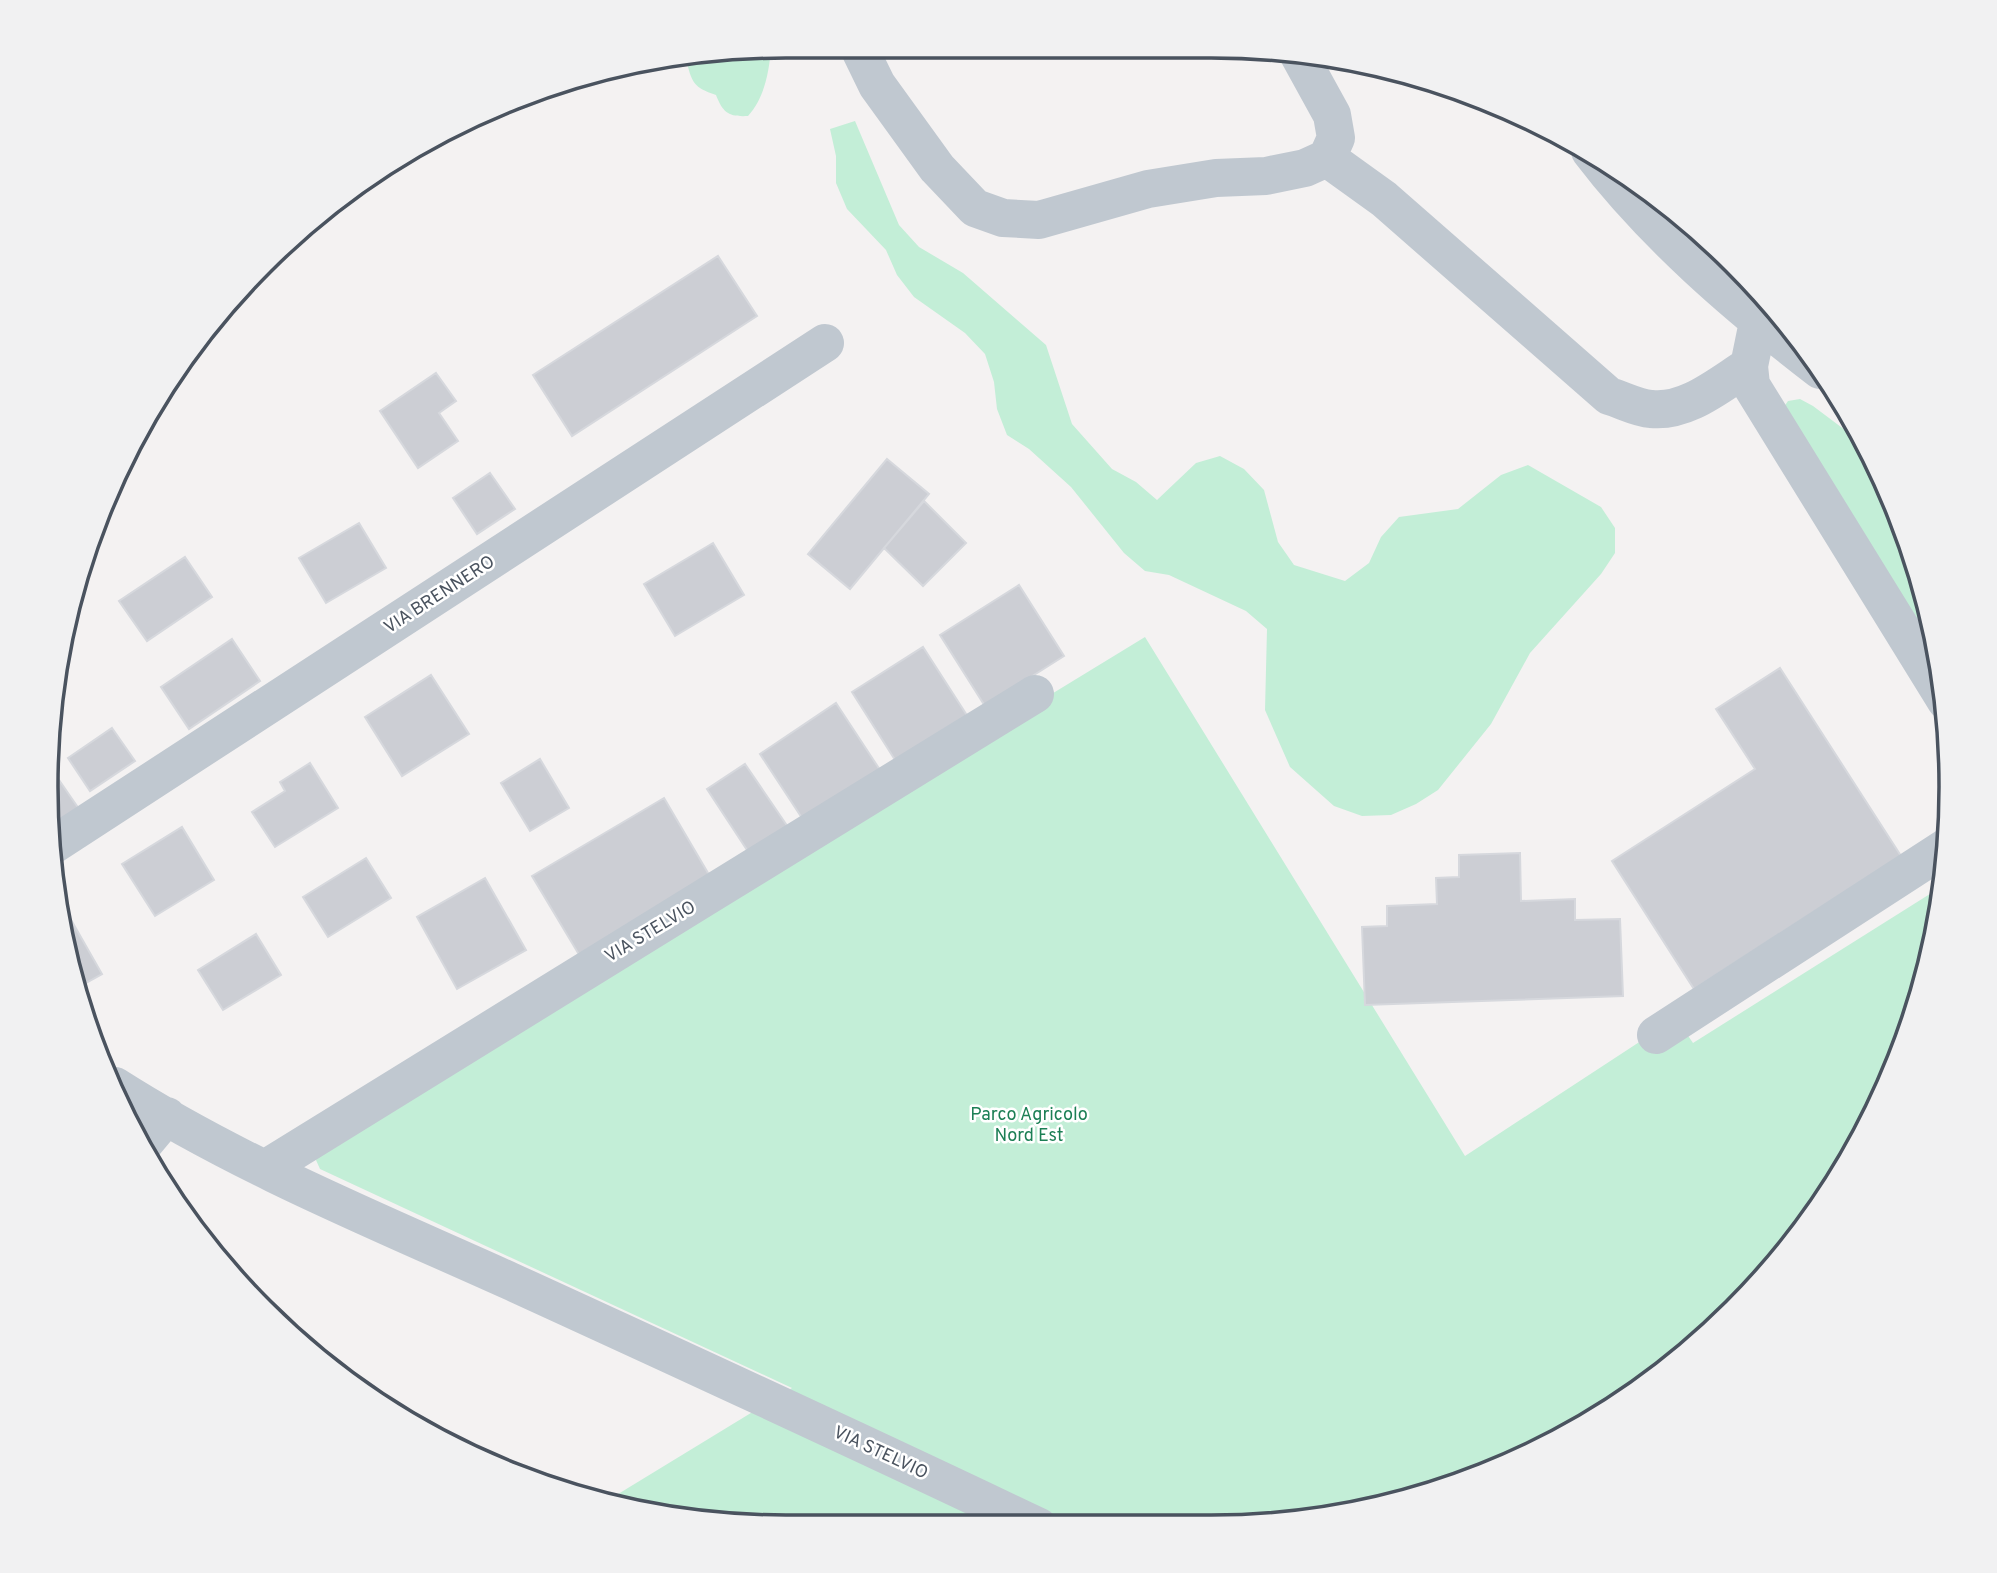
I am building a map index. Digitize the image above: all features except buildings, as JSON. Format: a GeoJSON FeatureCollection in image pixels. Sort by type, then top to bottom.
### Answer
{"type":"FeatureCollection","features":[{"type":"Feature","properties":{"kind":"street"},"geometry":{"type":"LineString","coordinates":[[864,58],[877,85],[937,168],[975,208],[1003,218],[1039,220],[1148,189],[1216,178],[1266,176],[1305,168],[1327,158],[1336,138],[1332,115],[1305,64]]}},
{"type":"Feature","properties":{"kind":"street"},"geometry":{"type":"LineString","coordinates":[[1327,158],[1384,199],[1609,396],[1649,409],[1672,409],[1696,399],[1749,366]]}},
{"type":"Feature","properties":{"kind":"street"},"geometry":{"type":"LineString","coordinates":[[1652,207],[1677,229],[1758,322],[1794,350]]}},
{"type":"Feature","properties":{"kind":"street"},"geometry":{"type":"LineString","coordinates":[[1758,322],[1749,366],[1751,385],[1931,678]]}},
{"type":"Feature","properties":{"kind":"street","name":"VIA BRENNERO"},"geometry":{"type":"LineString","coordinates":[[60,841],[825,343]]}},
{"type":"Feature","properties":{"kind":"street","name":"VIA STELVIO"},"geometry":{"type":"LineString","coordinates":[[265,1169],[550,990],[723,887],[1035,694]]}},
{"type":"Feature","properties":{"kind":"street"},"geometry":{"type":"LineString","coordinates":[[1656,1035],[1936,854]]}},
{"type":"Feature","properties":{"kind":"street","name":"VIA STELVIO"},"geometry":{"type":"LineString","coordinates":[[125,1091],[265,1169],[762,1395],[1014,1515]]}},
{"type":"Feature","properties":{"kind":"street"},"geometry":{"type":"LineString","coordinates":[[148,1138],[167,1116]]}},
{"type":"Feature","properties":{"kind":"green space"},"geometry":{"type":"Polygon","coordinates":[[[769,58],[762,92],[748,116],[728,113],[716,95],[702,89],[692,79],[688,65],[769,58]]]}},
{"type":"Feature","properties":{"kind":"green space"},"geometry":{"type":"Polygon","coordinates":[[[855,121],[899,225],[919,247],[963,273],[1046,345],[1072,424],[1112,469],[1136,482],[1157,500],[1196,463],[1220,456],[1244,469],[1264,490],[1278,542],[1294,565],[1345,581],[1369,563],[1381,537],[1399,517],[1458,509],[1501,475],[1528,465],[1601,507],[1615,528],[1615,553],[1601,574],[1530,653],[1491,724],[1438,790],[1391,815],[1362,816],[1334,806],[1290,767],[1265,710],[1267,629],[1246,611],[1169,575],[1145,571],[1124,553],[1071,487],[1029,449],[1007,435],[997,409],[994,382],[985,354],[965,333],[914,297],[897,275],[886,250],[847,209],[836,183],[836,156],[830,129],[855,121]]]}},
{"type":"Feature","properties":{"kind":"green space"},"geometry":{"type":"Polygon","coordinates":[[[1800,399],[1847,431],[1884,508],[1901,552],[1927,655],[1781,411],[1788,401],[1800,399]]]}},
{"type":"Feature","properties":{"kind":"green space","name":"Parco Agricolo Nord Est"},"geometry":{"type":"Polygon","coordinates":[[[1145,637],[1465,1156],[1676,1018],[1693,1043],[1931,893],[1925,929],[1901,1021],[1864,1109],[1842,1151],[1789,1230],[1726,1302],[1654,1365],[1575,1418],[1533,1440],[1445,1477],[1353,1501],[1306,1509],[1210,1515],[786,1515],[691,1509],[617,1495],[792,1388],[320,1169],[316,1160],[322,1140],[1145,637]]]}}]}
